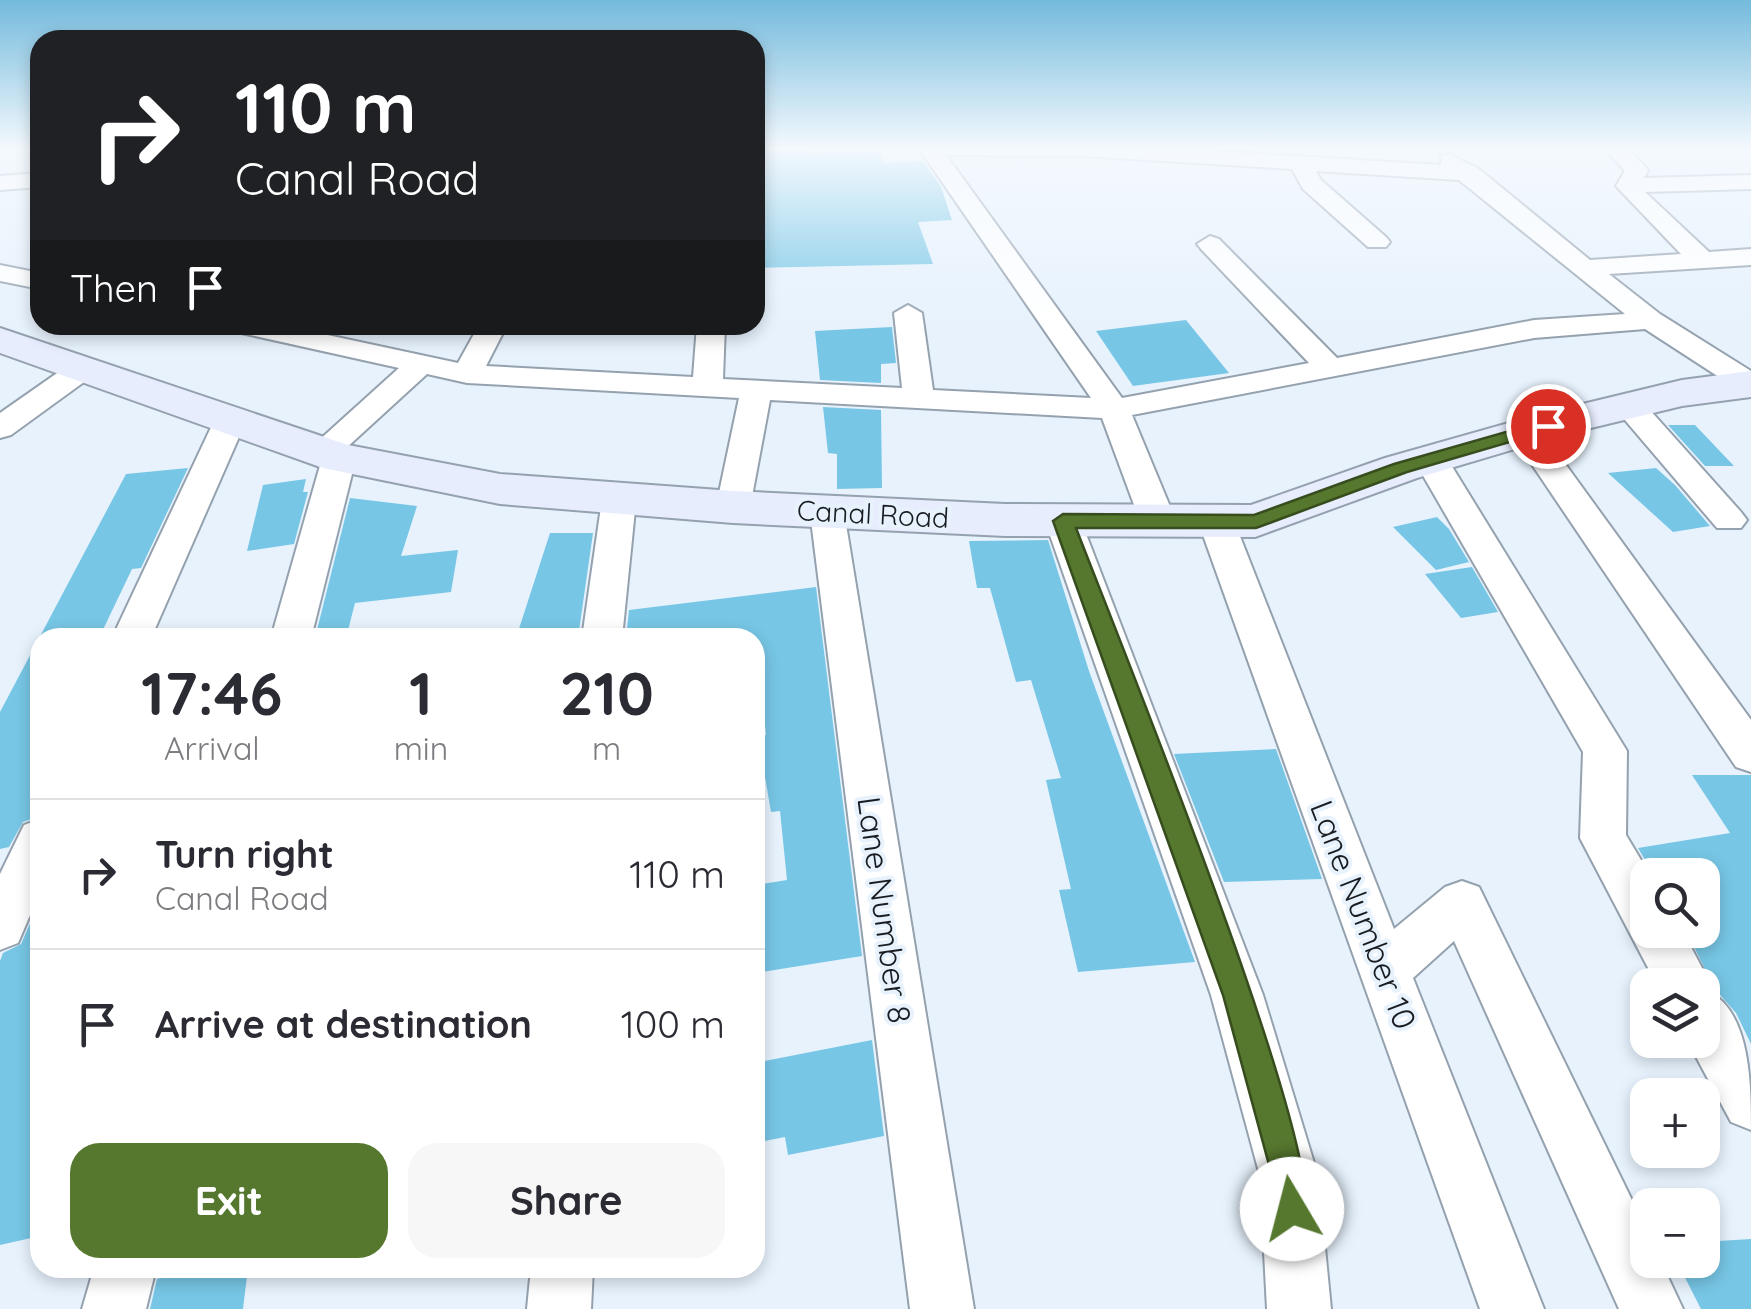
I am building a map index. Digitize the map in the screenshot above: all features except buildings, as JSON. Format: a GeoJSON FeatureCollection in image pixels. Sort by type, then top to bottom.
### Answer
{"type":"FeatureCollection","features":[{"type":"Feature","properties":{"kind":"street"},"geometry":{"type":"LineString","coordinates":[[973,208],[1114,409],[1158,521]]}},
{"type":"Feature","properties":{"kind":"street"},"geometry":{"type":"LineString","coordinates":[[1338,208],[1377,242]]}},
{"type":"Feature","properties":{"kind":"street"},"geometry":{"type":"LineString","coordinates":[[1513,208],[1650,320],[1751,384]]}},
{"type":"Feature","properties":{"kind":"street"},"geometry":{"type":"LineString","coordinates":[[1650,208],[1702,260]]}},
{"type":"Feature","properties":{"kind":"street"},"geometry":{"type":"LineString","coordinates":[[1210,244],[1331,368]]}},
{"type":"Feature","properties":{"kind":"street"},"geometry":{"type":"LineString","coordinates":[[1586,268],[1751,256]]}},
{"type":"Feature","properties":{"kind":"street"},"geometry":{"type":"LineString","coordinates":[[0,272],[30,279]]}},
{"type":"Feature","properties":{"kind":"street"},"geometry":{"type":"LineString","coordinates":[[908,313],[919,398]]}},
{"type":"Feature","properties":{"kind":"street"},"geometry":{"type":"LineString","coordinates":[[288,335],[466,374],[1114,409],[1534,329],[1650,320]]}},
{"type":"Feature","properties":{"kind":"street"},"geometry":{"type":"LineString","coordinates":[[466,374],[487,335]]}},
{"type":"Feature","properties":{"kind":"street"},"geometry":{"type":"LineString","coordinates":[[707,387],[710,335]]}},
{"type":"Feature","properties":{"kind":"street","name":"Canal Road"},"geometry":{"type":"LineString","coordinates":[[0,340],[330,455],[500,488],[734,507],[1063,521],[1256,521],[1431,460],[1526,432],[1629,406],[1751,384]]}},
{"type":"Feature","properties":{"kind":"street"},"geometry":{"type":"LineString","coordinates":[[293,628],[330,455],[422,364]]}},
{"type":"Feature","properties":{"kind":"street"},"geometry":{"type":"LineString","coordinates":[[0,428],[84,368]]}},
{"type":"Feature","properties":{"kind":"street"},"geometry":{"type":"LineString","coordinates":[[734,507],[756,390]]}},
{"type":"Feature","properties":{"kind":"street"},"geometry":{"type":"LineString","coordinates":[[1629,406],[1729,520]]}},
{"type":"Feature","properties":{"kind":"street"},"geometry":{"type":"LineString","coordinates":[[137,628],[230,421]]}},
{"type":"Feature","properties":{"kind":"street"},"geometry":{"type":"LineString","coordinates":[[1526,432],[1751,754]]}},
{"type":"Feature","properties":{"kind":"street"},"geometry":{"type":"LineString","coordinates":[[1431,460],[1605,751],[1603,838],[1630,885]]}},
{"type":"Feature","properties":{"kind":"street"},"geometry":{"type":"LineString","coordinates":[[603,628],[619,500]]}},
{"type":"Feature","properties":{"kind":"street","name":"Lane Number 8"},"geometry":{"type":"LineString","coordinates":[[826,512],[942,1309]]}},
{"type":"Feature","properties":{"kind":"street"},"geometry":{"type":"LineString","coordinates":[[1063,521],[1238,995],[1289,1176],[1299,1309]]}},
{"type":"Feature","properties":{"kind":"street","name":"Lane Number 10"},"geometry":{"type":"LineString","coordinates":[[1216,521],[1512,1309]]}},
{"type":"Feature","properties":{"kind":"street"},"geometry":{"type":"LineString","coordinates":[[0,927],[30,861]]}},
{"type":"Feature","properties":{"kind":"street"},"geometry":{"type":"LineString","coordinates":[[1384,970],[1462,903],[1651,1309]]}},
{"type":"Feature","properties":{"kind":"street"},"geometry":{"type":"LineString","coordinates":[[1720,1047],[1751,1102]]}},
{"type":"Feature","properties":{"kind":"street"},"geometry":{"type":"LineString","coordinates":[[114,1309],[122,1278]]}},
{"type":"Feature","properties":{"kind":"street"},"geometry":{"type":"LineString","coordinates":[[559,1309],[561,1278]]}},
{"type":"Feature","properties":{"kind":"route"},"geometry":{"type":"LineString","coordinates":[[1292,1209],[1289,1176],[1238,995],[1141,742],[1063,521],[1256,521],[1401,468],[1548,426]]}}]}
